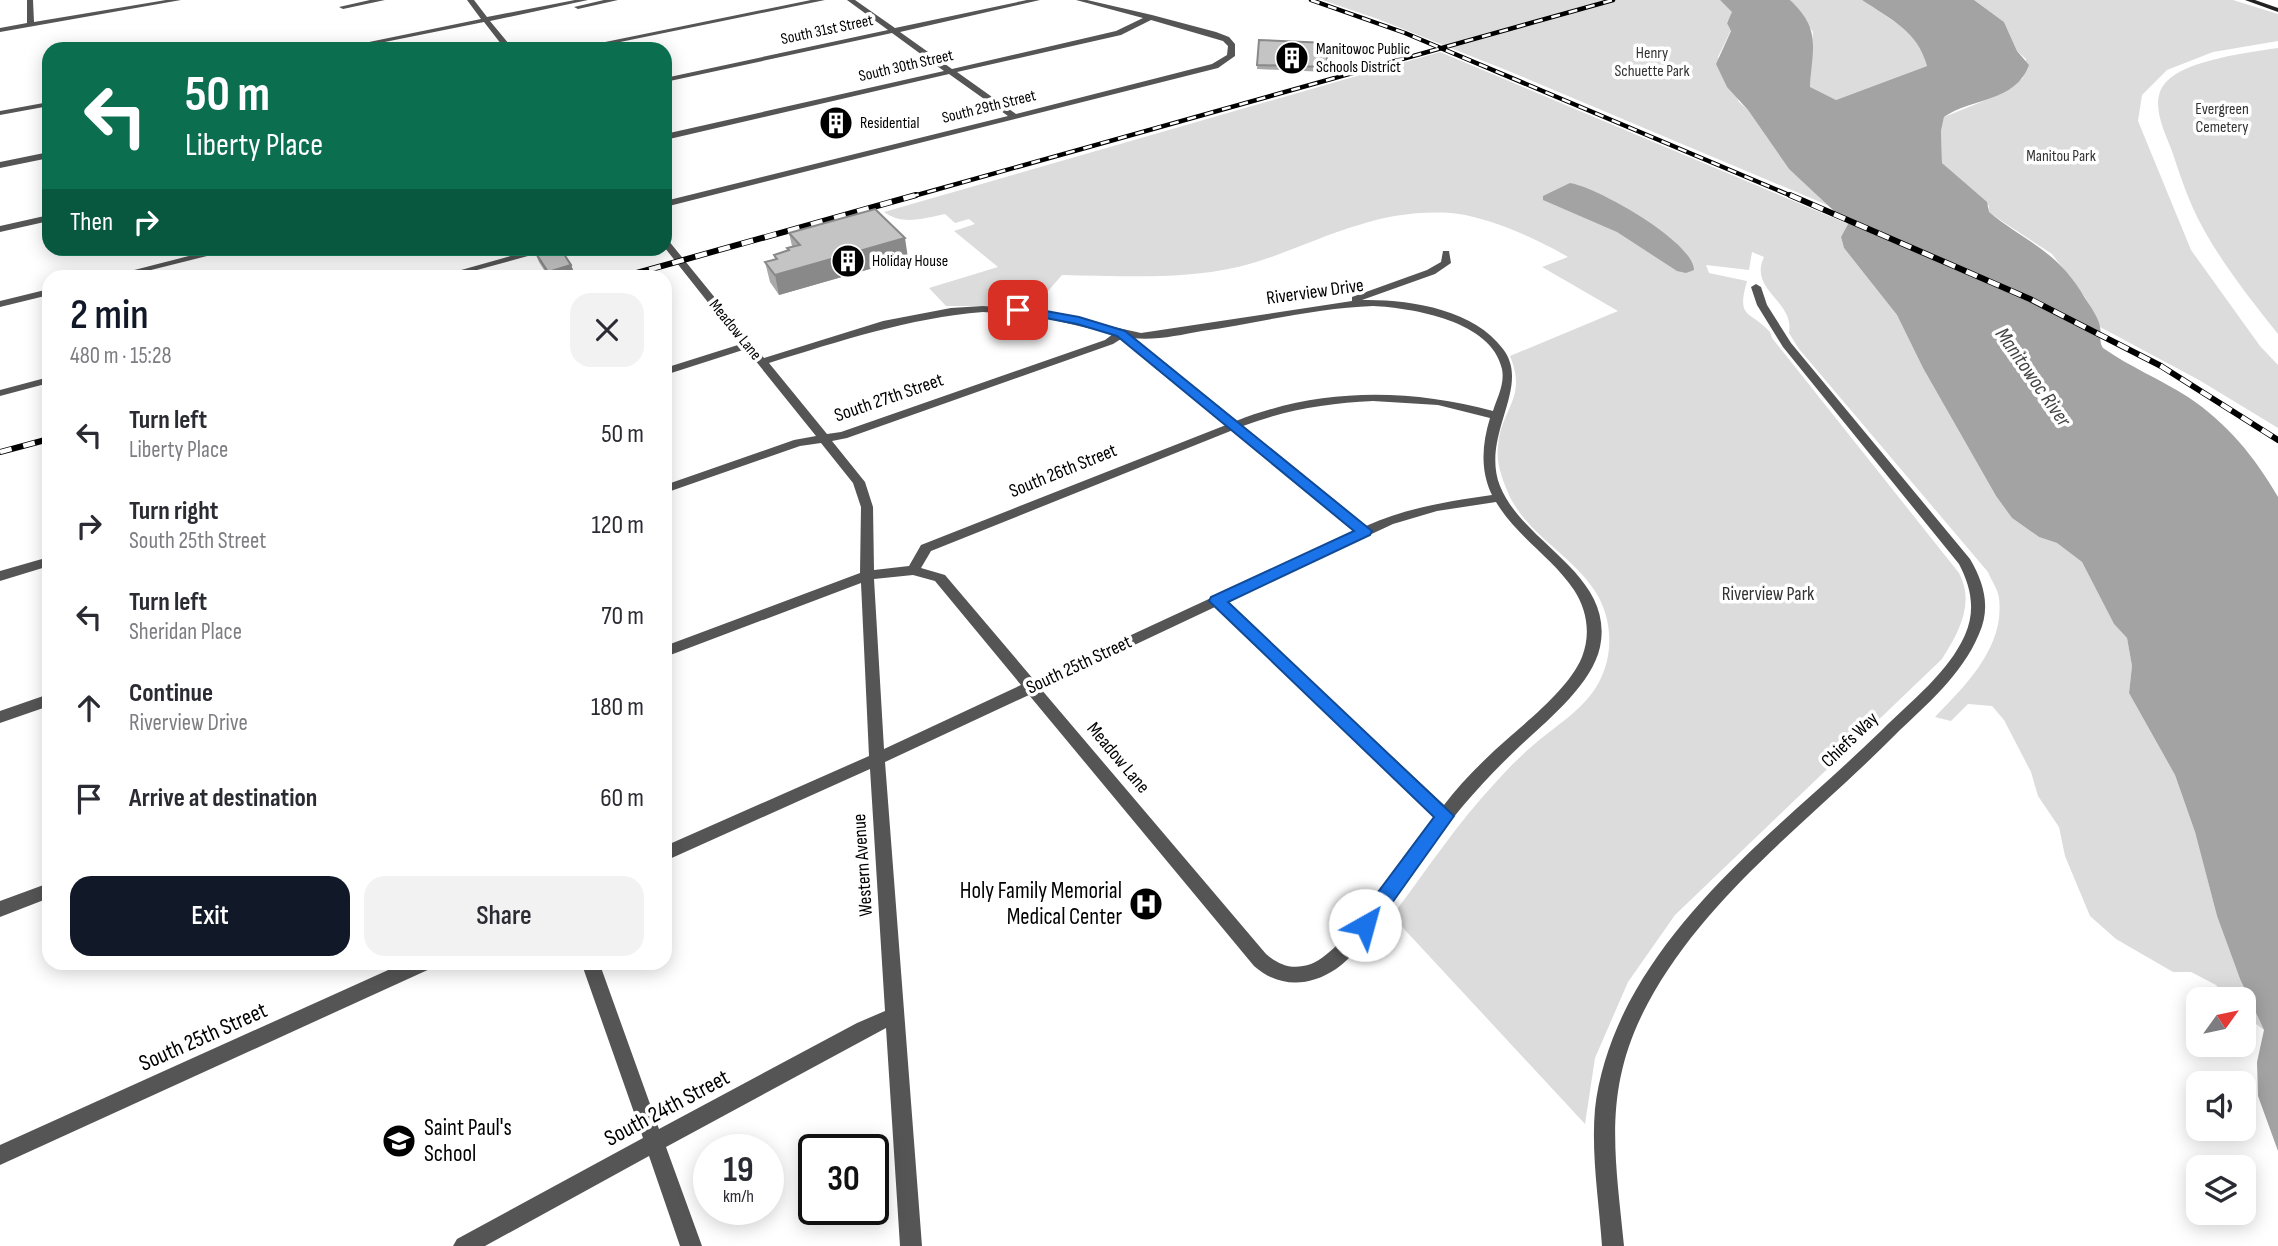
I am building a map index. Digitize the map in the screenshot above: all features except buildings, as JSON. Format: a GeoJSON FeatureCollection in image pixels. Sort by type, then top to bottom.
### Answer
{"type":"FeatureCollection","features":[{"type":"Feature","properties":{"kind":"street"},"geometry":{"type":"LineString","coordinates":[[30,0],[31,23]]}},
{"type":"Feature","properties":{"kind":"street"},"geometry":{"type":"LineString","coordinates":[[31,23],[155,0]]}},
{"type":"Feature","properties":{"kind":"street"},"geometry":{"type":"LineString","coordinates":[[0,28],[173,0]]}},
{"type":"Feature","properties":{"kind":"street"},"geometry":{"type":"LineString","coordinates":[[343,7],[382,0]]}},
{"type":"Feature","properties":{"kind":"street"},"geometry":{"type":"LineString","coordinates":[[470,0],[504,42]]}},
{"type":"Feature","properties":{"kind":"street"},"geometry":{"type":"LineString","coordinates":[[376,42],[585,0]]}},
{"type":"Feature","properties":{"kind":"street"},"geometry":{"type":"LineString","coordinates":[[487,21],[615,0]]}},
{"type":"Feature","properties":{"kind":"street"},"geometry":{"type":"LineString","coordinates":[[610,42],[822,0]]}},
{"type":"Feature","properties":{"kind":"street"},"geometry":{"type":"LineString","coordinates":[[850,0],[1015,117]]}},
{"type":"Feature","properties":{"kind":"street","name":"South 31st Street"},"geometry":{"type":"LineString","coordinates":[[672,79],[1037,0]]}},
{"type":"Feature","properties":{"kind":"street"},"geometry":{"type":"LineString","coordinates":[[1079,0],[1152,17]]}},
{"type":"Feature","properties":{"kind":"street"},"geometry":{"type":"LineString","coordinates":[[2248,0],[2278,10]]}},
{"type":"Feature","properties":{"kind":"street","name":"South 29th Street"},"geometry":{"type":"LineString","coordinates":[[672,202],[1215,66],[1227,61],[1233,51],[1226,39],[1152,17]]}},
{"type":"Feature","properties":{"kind":"street","name":"South 30th Street"},"geometry":{"type":"LineString","coordinates":[[672,135],[1118,33],[1152,17]]}},
{"type":"Feature","properties":{"kind":"street"},"geometry":{"type":"LineString","coordinates":[[0,113],[42,105]]}},
{"type":"Feature","properties":{"kind":"street"},"geometry":{"type":"LineString","coordinates":[[0,165],[42,156]]}},
{"type":"Feature","properties":{"kind":"street"},"geometry":{"type":"LineString","coordinates":[[0,229],[42,220]]}},
{"type":"Feature","properties":{"kind":"street","name":"Meadow Lane"},"geometry":{"type":"LineString","coordinates":[[672,251],[859,482]]}},
{"type":"Feature","properties":{"kind":"street"},"geometry":{"type":"LineString","coordinates":[[1334,307],[1430,272],[1446,263],[1446,253]]}},
{"type":"Feature","properties":{"kind":"street"},"geometry":{"type":"LineString","coordinates":[[141,270],[200,256]]}},
{"type":"Feature","properties":{"kind":"street"},"geometry":{"type":"LineString","coordinates":[[468,270],[521,256]]}},
{"type":"Feature","properties":{"kind":"street"},"geometry":{"type":"LineString","coordinates":[[1405,281],[1403,293],[1419,308]]}},
{"type":"Feature","properties":{"kind":"street","name":"Chiefs Way"},"geometry":{"type":"LineString","coordinates":[[1613,1246],[1605,1128],[1606,1094],[1635,1011],[1659,965],[1710,902],[1948,674],[1964,653],[1979,614],[1979,587],[1965,562],[1787,345],[1762,305],[1756,287]]}},
{"type":"Feature","properties":{"kind":"street"},"geometry":{"type":"LineString","coordinates":[[0,304],[42,294]]}},
{"type":"Feature","properties":{"kind":"street","name":"Riverview Drive"},"geometry":{"type":"LineString","coordinates":[[762,362],[894,321],[958,309],[1018,310],[1079,321],[1121,334],[1141,336],[1178,333],[1373,303],[1419,308],[1459,321],[1493,344],[1507,368],[1507,390],[1497,416],[1489,453],[1493,482],[1499,498],[1525,533],[1580,589],[1590,608],[1594,627],[1593,646],[1585,666],[1558,697],[1471,783],[1339,956],[1324,968],[1310,974],[1289,975]]}},
{"type":"Feature","properties":{"kind":"street"},"geometry":{"type":"LineString","coordinates":[[1121,334],[1364,531]]}},
{"type":"Feature","properties":{"kind":"street","name":"South 27th Street"},"geometry":{"type":"LineString","coordinates":[[672,487],[799,443],[824,439],[1109,342],[1121,334]]}},
{"type":"Feature","properties":{"kind":"street"},"geometry":{"type":"LineString","coordinates":[[672,370],[748,345]]}},
{"type":"Feature","properties":{"kind":"street"},"geometry":{"type":"LineString","coordinates":[[0,393],[42,382]]}},
{"type":"Feature","properties":{"kind":"street","name":"South 26th Street"},"geometry":{"type":"LineString","coordinates":[[913,570],[926,548],[1232,426],[1310,402],[1359,397],[1437,402],[1497,416]]}},
{"type":"Feature","properties":{"kind":"street","name":"Western Avenue"},"geometry":{"type":"LineString","coordinates":[[859,482],[867,507],[867,575],[877,759],[911,1246]]}},
{"type":"Feature","properties":{"kind":"street","name":"South 25th Street"},"geometry":{"type":"LineString","coordinates":[[672,851],[877,759],[1364,531],[1410,513],[1499,498]]}},
{"type":"Feature","properties":{"kind":"street"},"geometry":{"type":"LineString","coordinates":[[0,576],[42,563]]}},
{"type":"Feature","properties":{"kind":"street"},"geometry":{"type":"LineString","coordinates":[[672,649],[867,575],[913,570]]}},
{"type":"Feature","properties":{"kind":"street","name":"Meadow Lane"},"geometry":{"type":"LineString","coordinates":[[913,570],[940,578],[1268,968],[1279,974],[1289,975]]}},
{"type":"Feature","properties":{"kind":"street"},"geometry":{"type":"LineString","coordinates":[[1217,601],[1445,816]]}},
{"type":"Feature","properties":{"kind":"street"},"geometry":{"type":"LineString","coordinates":[[0,717],[42,702]]}},
{"type":"Feature","properties":{"kind":"street"},"geometry":{"type":"LineString","coordinates":[[0,909],[42,893]]}},
{"type":"Feature","properties":{"kind":"street","name":"South 25th Street"},"geometry":{"type":"LineString","coordinates":[[0,1155],[408,970]]}},
{"type":"Feature","properties":{"kind":"street"},"geometry":{"type":"LineString","coordinates":[[593,970],[691,1246]]}},
{"type":"Feature","properties":{"kind":"street","name":"South 24th Street"},"geometry":{"type":"LineString","coordinates":[[464,1246],[894,1016]]}},
{"type":"Feature","properties":{"kind":"green space","name":"Henry Schuette Park"},"geometry":{"type":"Polygon","coordinates":[[[1322,0],[1720,0],[1733,12],[1727,22],[1731,30],[1718,57],[1739,102],[1748,110],[1789,169],[1832,207],[1511,72],[1378,19],[1322,0]]]}},
{"type":"Feature","properties":{"kind":"green space"},"geometry":{"type":"Polygon","coordinates":[[[1790,0],[1862,0],[1904,28],[1921,46],[1927,66],[1836,100],[1810,88],[1813,32],[1790,0]]]}},
{"type":"Feature","properties":{"kind":"green space","name":"Manitou Park"},"geometry":{"type":"Polygon","coordinates":[[[1974,0],[2233,0],[2278,14],[2278,41],[2213,52],[2167,70],[2142,95],[2138,121],[2191,250],[2260,346],[2278,365],[2278,428],[2199,380],[2100,327],[2085,297],[2052,254],[1988,212],[1989,206],[1942,163],[1941,131],[1944,117],[2001,94],[2023,78],[2026,59],[2017,51],[2004,22],[1974,0]]]}},
{"type":"Feature","properties":{"kind":"green space","name":"Evergreen Cemetery"},"geometry":{"type":"Polygon","coordinates":[[[2278,48],[2278,334],[2231,272],[2200,223],[2165,134],[2158,106],[2161,89],[2176,74],[2204,62],[2278,48]]]}},
{"type":"Feature","properties":{"kind":"green space","name":"Riverview Park"},"geometry":{"type":"Polygon","coordinates":[[[1440,52],[1848,224],[1841,237],[1844,248],[1897,315],[1923,368],[1996,496],[2012,518],[2039,537],[2057,543],[2082,562],[2114,624],[2127,638],[2132,666],[2129,693],[2175,775],[2195,832],[2217,916],[2244,987],[2218,987],[2191,972],[2173,972],[2116,939],[2090,916],[2065,856],[2059,827],[2038,796],[2031,772],[2004,720],[1992,706],[1968,704],[1951,721],[1935,717],[1959,692],[1990,649],[1999,616],[1997,591],[1988,572],[1799,349],[1789,333],[1785,312],[1762,278],[1764,257],[1752,252],[1749,270],[1706,265],[1709,273],[1747,281],[1743,302],[1747,313],[1770,332],[1772,338],[1959,573],[1965,595],[1963,617],[1942,659],[1675,915],[1628,982],[1595,1058],[1585,1124],[1392,916],[1482,797],[1521,756],[1587,699],[1605,668],[1609,637],[1603,606],[1588,581],[1524,519],[1506,488],[1498,463],[1498,452],[1503,423],[1515,394],[1515,371],[1510,356],[1618,311],[1542,267],[1568,257],[1557,250],[1486,220],[1459,214],[1434,213],[1408,214],[1371,221],[1254,263],[1216,271],[1150,276],[1062,275],[1035,306],[946,306],[929,288],[998,267],[954,231],[975,224],[969,219],[955,223],[945,214],[906,220],[884,212],[1440,52]]]}},
{"type":"Feature","properties":{"kind":"green space"},"geometry":{"type":"Polygon","coordinates":[[[2256,1013],[2264,1030],[2256,1024],[2256,1013]]]}},
{"type":"Feature","properties":{"kind":"water","name":"Manitowoc River"},"geometry":{"type":"Polygon","coordinates":[[[1720,0],[1790,0],[1811,30],[1813,50],[1810,87],[1836,100],[1927,66],[1923,54],[1910,35],[1862,0],[1974,0],[2004,22],[2017,51],[2029,65],[2023,77],[2004,93],[1944,117],[1941,131],[1942,163],[1987,202],[1989,212],[2063,268],[2096,316],[2103,348],[2188,397],[2215,418],[2250,455],[2278,497],[2278,1151],[2258,1096],[2257,1062],[2264,1030],[2256,1013],[2256,987],[2244,987],[2240,979],[2217,916],[2195,832],[2175,775],[2129,693],[2132,666],[2127,638],[2114,624],[2082,562],[2057,543],[2039,537],[2012,518],[1996,496],[1923,368],[1897,315],[1844,248],[1841,237],[1848,224],[1789,169],[1748,110],[1727,87],[1716,64],[1731,31],[1727,23],[1732,12],[1720,0]]]}},
{"type":"Feature","properties":{"kind":"water"},"geometry":{"type":"Polygon","coordinates":[[[1570,183],[1601,194],[1662,231],[1690,258],[1694,270],[1686,273],[1677,271],[1617,232],[1543,200],[1543,196],[1570,183]]]}},
{"type":"Feature","properties":{"kind":"railway"},"geometry":{"type":"LineString","coordinates":[[1311,0],[1441,48]]}},
{"type":"Feature","properties":{"kind":"railway"},"geometry":{"type":"LineString","coordinates":[[1441,48],[1613,0]]}},
{"type":"Feature","properties":{"kind":"railway"},"geometry":{"type":"LineString","coordinates":[[910,197],[1441,48]]}},
{"type":"Feature","properties":{"kind":"railway"},"geometry":{"type":"LineString","coordinates":[[1441,48],[1794,197]]}},
{"type":"Feature","properties":{"kind":"railway"},"geometry":{"type":"LineString","coordinates":[[647,270],[916,195]]}},
{"type":"Feature","properties":{"kind":"railway"},"geometry":{"type":"LineString","coordinates":[[1790,195],[2030,299],[2161,366],[2278,440]]}},
{"type":"Feature","properties":{"kind":"railway"},"geometry":{"type":"LineString","coordinates":[[0,452],[42,441]]}},
{"type":"Feature","properties":{"kind":"place","name":"Manitowoc Public Schools District"},"geometry":{"type":"Point","coordinates":[1292,58]}},
{"type":"Feature","properties":{"kind":"place","name":"Residential"},"geometry":{"type":"Point","coordinates":[836,123]}},
{"type":"Feature","properties":{"kind":"place","name":"Holiday House"},"geometry":{"type":"Point","coordinates":[848,261]}},
{"type":"Feature","properties":{"kind":"place","name":"Holy Family Memorial Medical Center"},"geometry":{"type":"Point","coordinates":[1146,904]}},
{"type":"Feature","properties":{"kind":"place","name":"Saint Paul's School"},"geometry":{"type":"Point","coordinates":[399,1141]}},
{"type":"Feature","properties":{"kind":"route"},"geometry":{"type":"LineString","coordinates":[[1018,310],[1079,321],[1121,334],[1364,531],[1217,601],[1445,816],[1365,925]]}}]}
